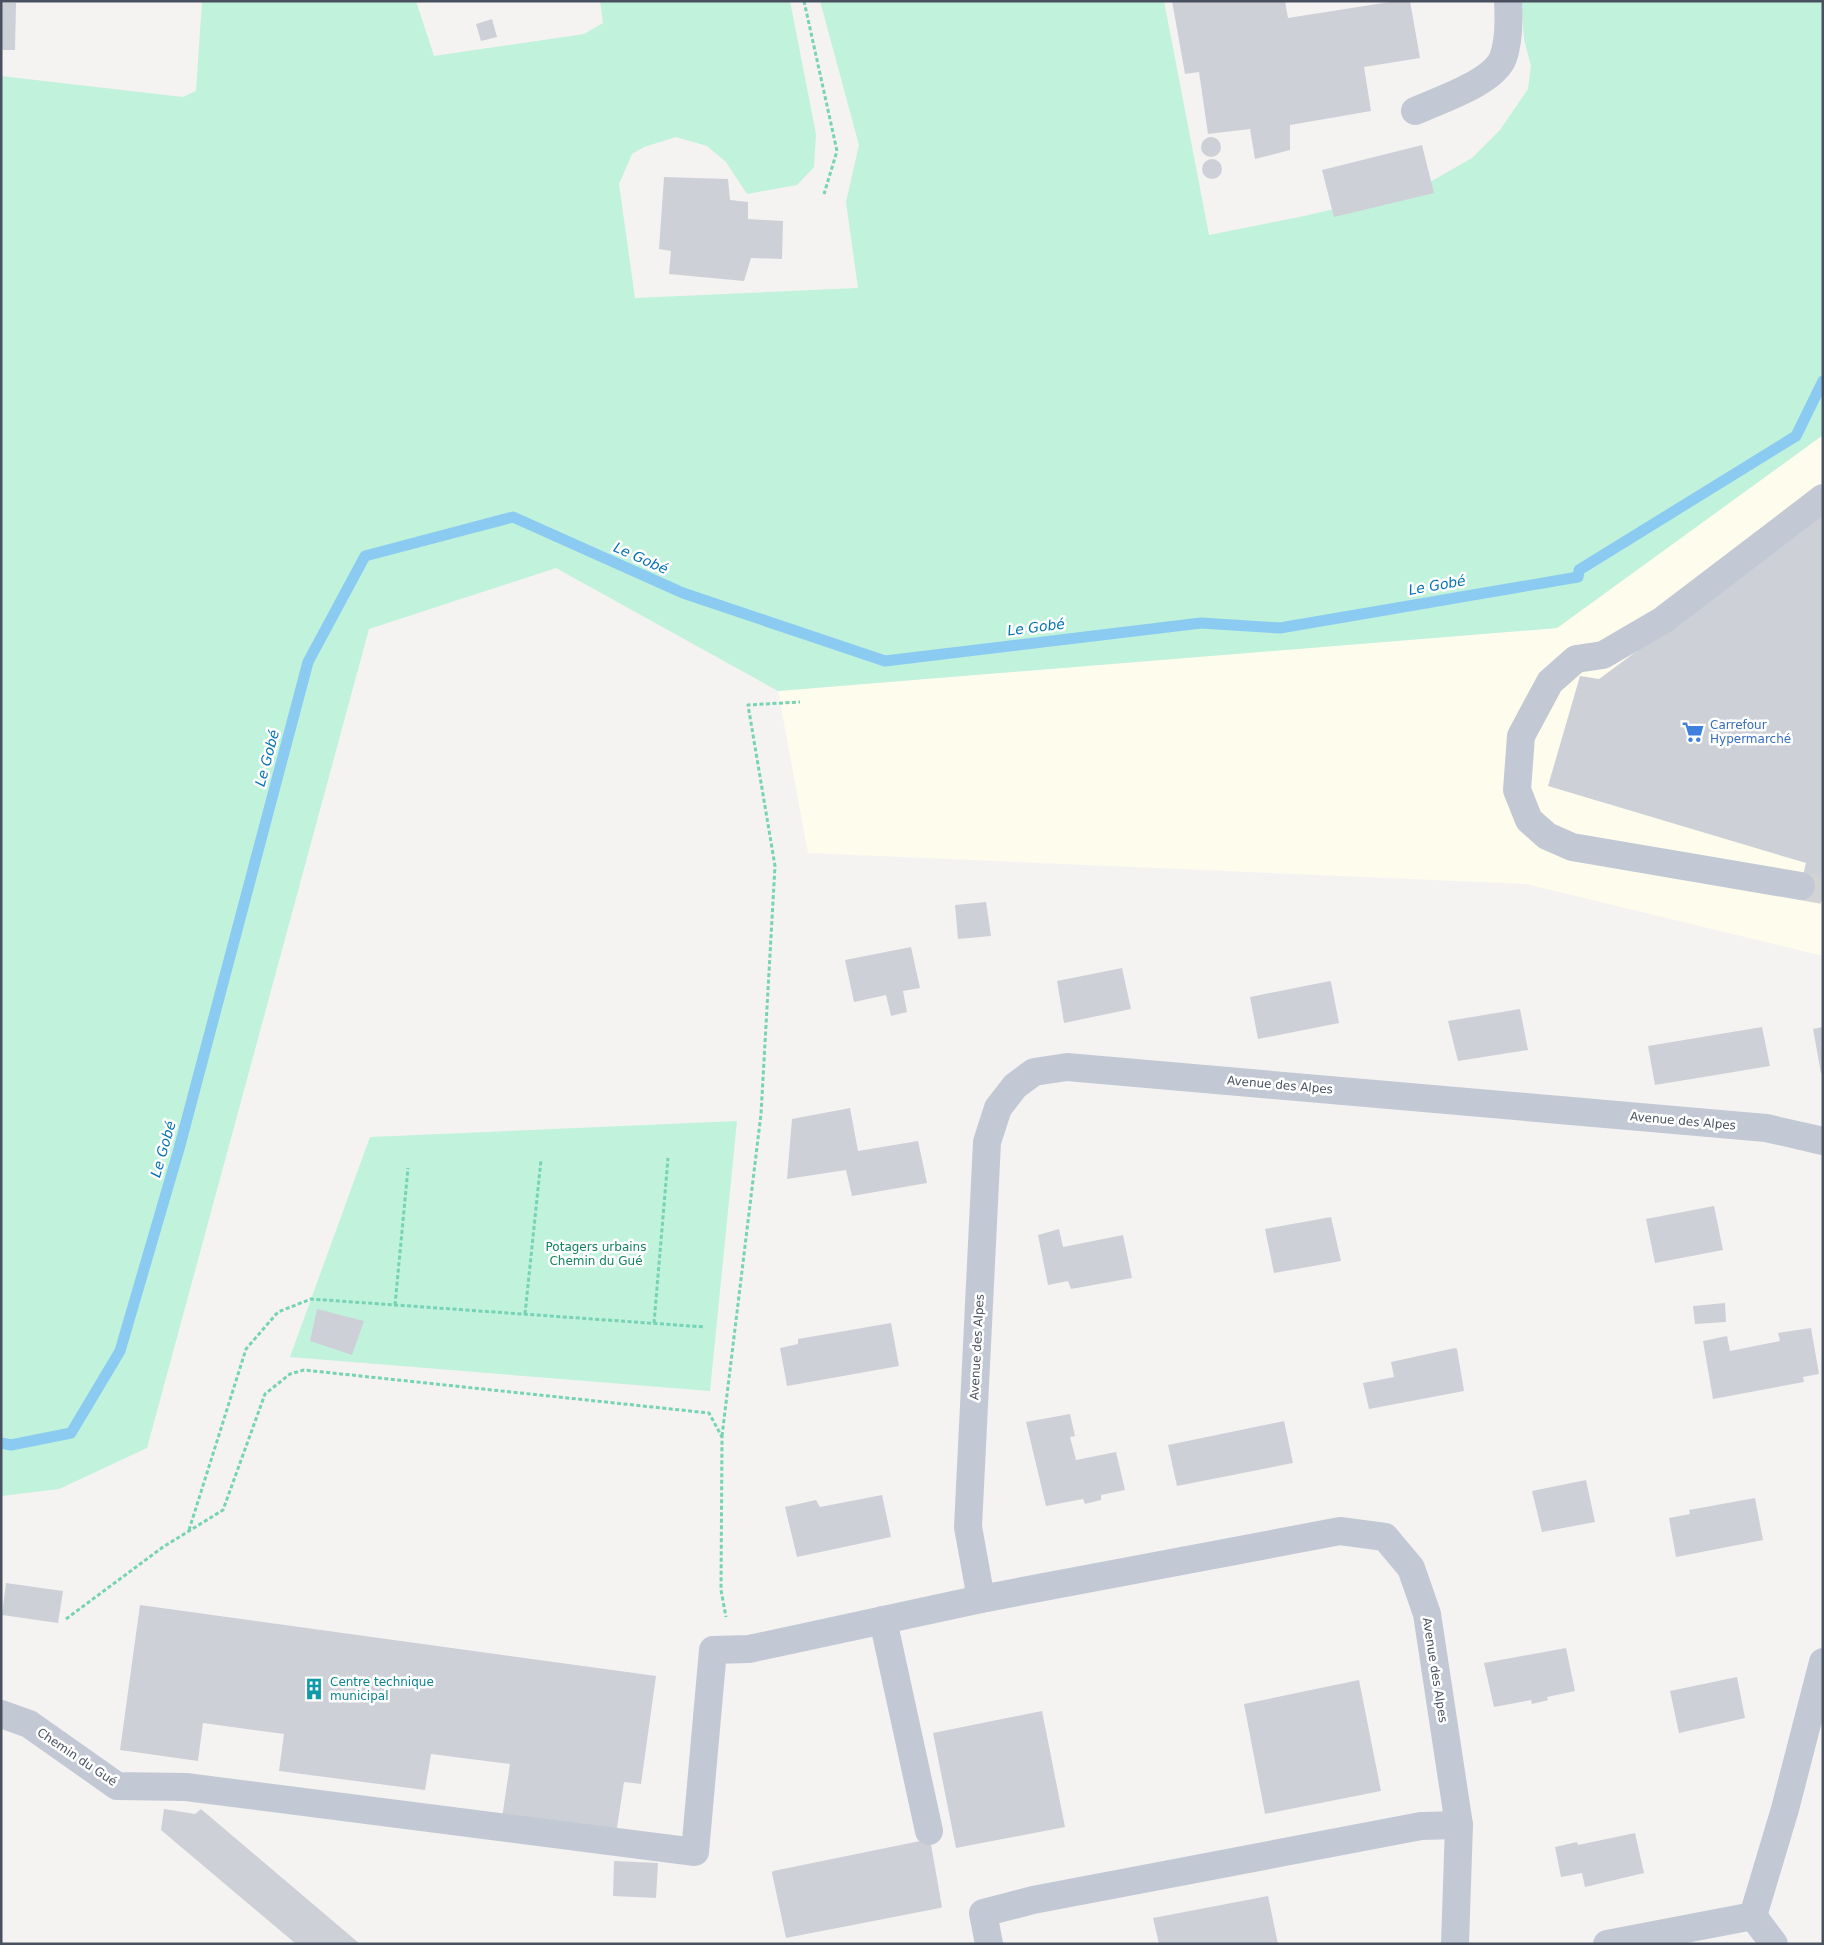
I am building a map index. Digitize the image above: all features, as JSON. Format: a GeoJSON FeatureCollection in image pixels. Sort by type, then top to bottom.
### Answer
{"type":"FeatureCollection","features":[{"type":"Feature","properties":{"kind":"street"},"geometry":{"type":"LineString","coordinates":[[1415,111],[1477,84],[1493,72],[1502,60],[1507,41],[1508,1]]}},
{"type":"Feature","properties":{"kind":"street"},"geometry":{"type":"LineString","coordinates":[[1800,886],[1572,847],[1547,836],[1529,820],[1517,790],[1521,736],[1550,682],[1576,659],[1602,655],[1662,620],[1823,498]]}},
{"type":"Feature","properties":{"kind":"street","name":"Avenue des Alpes"},"geometry":{"type":"LineString","coordinates":[[1455,1944],[1459,1825],[1427,1614],[1411,1568],[1385,1537],[1340,1531],[981,1599],[968,1527],[987,1142],[998,1108],[1015,1086],[1034,1072],[1067,1067],[1766,1128],[1823,1141]]}},
{"type":"Feature","properties":{"kind":"street"},"geometry":{"type":"LineString","coordinates":[[731,1650],[749,1649],[829,1633],[981,1599]]}},
{"type":"Feature","properties":{"kind":"street"},"geometry":{"type":"LineString","coordinates":[[883,1620],[929,1831]]}},
{"type":"Feature","properties":{"kind":"street","name":"Chemin du Gué"},"geometry":{"type":"LineString","coordinates":[[1,1714],[29,1724],[117,1786],[186,1787],[695,1852],[713,1650],[731,1650]]}},
{"type":"Feature","properties":{"kind":"street"},"geometry":{"type":"LineString","coordinates":[[1607,1944],[1716,1933],[1753,1916],[1785,1809],[1823,1662]]}},
{"type":"Feature","properties":{"kind":"street"},"geometry":{"type":"LineString","coordinates":[[989,1944],[983,1913],[1033,1900],[1421,1826],[1459,1825]]}},
{"type":"Feature","properties":{"kind":"street"},"geometry":{"type":"LineString","coordinates":[[1753,1916],[1774,1944]]}},
{"type":"Feature","properties":{"kind":"path"},"geometry":{"type":"LineString","coordinates":[[804,1],[837,151],[824,194]]}},
{"type":"Feature","properties":{"kind":"path"},"geometry":{"type":"LineString","coordinates":[[731,1650],[722,1590],[722,1437],[761,1114],[775,866],[748,705],[800,702]]}},
{"type":"Feature","properties":{"kind":"path"},"geometry":{"type":"LineString","coordinates":[[654,1323],[668,1158]]}},
{"type":"Feature","properties":{"kind":"path"},"geometry":{"type":"LineString","coordinates":[[525,1314],[541,1160]]}},
{"type":"Feature","properties":{"kind":"path"},"geometry":{"type":"LineString","coordinates":[[395,1305],[408,1168]]}},
{"type":"Feature","properties":{"kind":"path"},"geometry":{"type":"LineString","coordinates":[[188,1532],[246,1349],[278,1312],[311,1299],[705,1327]]}},
{"type":"Feature","properties":{"kind":"path"},"geometry":{"type":"LineString","coordinates":[[66,1619],[163,1548],[223,1510],[265,1394],[290,1374],[304,1370],[709,1412],[722,1437]]}},
{"type":"Feature","properties":{"kind":"shaded area"},"geometry":{"type":"Polygon","coordinates":[[[1823,435],[1823,956],[1526,884],[808,853],[778,691],[1557,628],[1823,435]]]}},
{"type":"Feature","properties":{"kind":"green space"},"geometry":{"type":"Polygon","coordinates":[[[202,1],[416,1],[434,56],[584,34],[603,23],[600,1],[790,1],[816,134],[814,167],[797,185],[747,194],[726,162],[707,146],[676,137],[644,147],[632,154],[619,184],[635,298],[858,288],[846,202],[859,145],[820,1],[1164,1],[1209,235],[1304,216],[1416,190],[1472,158],[1500,130],[1528,89],[1531,66],[1524,39],[1521,1],[1823,1],[1823,435],[1557,628],[778,691],[556,568],[369,629],[147,1448],[59,1489],[1,1496],[1,76],[183,97],[196,91],[202,1]]]}},
{"type":"Feature","properties":{"kind":"green space","name":"Potagers urbains Chemin du Gué"},"geometry":{"type":"Polygon","coordinates":[[[737,1121],[710,1391],[290,1357],[370,1137],[737,1121]]]}},
{"type":"Feature","properties":{"kind":"building"},"geometry":{"type":"Polygon","coordinates":[[[1172,1],[1285,1],[1288,18],[1396,1],[1410,1],[1420,58],[1364,67],[1371,111],[1290,125],[1290,150],[1255,159],[1250,129],[1208,134],[1199,72],[1185,74],[1172,1]]]}},
{"type":"Feature","properties":{"kind":"building"},"geometry":{"type":"Polygon","coordinates":[[[1,3],[16,3],[15,50],[1,50],[1,3]]]}},
{"type":"Feature","properties":{"kind":"building"},"geometry":{"type":"Polygon","coordinates":[[[492,19],[497,37],[481,41],[476,24],[492,19]]]}},
{"type":"Feature","properties":{"kind":"building"},"geometry":{"type":"Polygon","coordinates":[[[1211,137],[1218,140],[1221,147],[1218,154],[1211,157],[1204,154],[1201,147],[1204,140],[1211,137]]]}},
{"type":"Feature","properties":{"kind":"building"},"geometry":{"type":"Polygon","coordinates":[[[1422,145],[1434,193],[1334,217],[1322,170],[1422,145]]]}},
{"type":"Feature","properties":{"kind":"building"},"geometry":{"type":"Polygon","coordinates":[[[1212,159],[1219,162],[1222,169],[1219,176],[1212,179],[1205,176],[1202,169],[1205,162],[1212,159]]]}},
{"type":"Feature","properties":{"kind":"building"},"geometry":{"type":"Polygon","coordinates":[[[664,177],[728,179],[730,200],[748,202],[748,219],[783,221],[782,259],[751,258],[744,281],[669,274],[671,251],[659,249],[664,177]]]}},
{"type":"Feature","properties":{"kind":"building","name":"Carrefour Hypermarché"},"geometry":{"type":"Polygon","coordinates":[[[1823,514],[1823,901],[1798,895],[1806,863],[1548,786],[1580,676],[1599,679],[1823,514]]]}},
{"type":"Feature","properties":{"kind":"building"},"geometry":{"type":"Polygon","coordinates":[[[986,902],[991,936],[958,939],[955,905],[986,902]]]}},
{"type":"Feature","properties":{"kind":"building"},"geometry":{"type":"Polygon","coordinates":[[[911,947],[920,988],[903,991],[907,1012],[891,1016],[886,995],[854,1002],[845,960],[911,947]]]}},
{"type":"Feature","properties":{"kind":"building"},"geometry":{"type":"Polygon","coordinates":[[[1122,968],[1131,1009],[1064,1023],[1057,981],[1122,968]]]}},
{"type":"Feature","properties":{"kind":"building"},"geometry":{"type":"Polygon","coordinates":[[[1330,981],[1339,1023],[1258,1039],[1250,997],[1330,981]]]}},
{"type":"Feature","properties":{"kind":"building"},"geometry":{"type":"Polygon","coordinates":[[[1520,1009],[1528,1050],[1458,1061],[1448,1021],[1520,1009]]]}},
{"type":"Feature","properties":{"kind":"building"},"geometry":{"type":"Polygon","coordinates":[[[1762,1027],[1770,1066],[1655,1085],[1648,1046],[1762,1027]]]}},
{"type":"Feature","properties":{"kind":"building"},"geometry":{"type":"Polygon","coordinates":[[[1823,1027],[1823,1073],[1821,1073],[1813,1029],[1823,1027]]]}},
{"type":"Feature","properties":{"kind":"building"},"geometry":{"type":"Polygon","coordinates":[[[850,1108],[858,1151],[918,1141],[927,1183],[852,1196],[846,1170],[787,1179],[792,1119],[850,1108]]]}},
{"type":"Feature","properties":{"kind":"building"},"geometry":{"type":"Polygon","coordinates":[[[1714,1206],[1723,1250],[1655,1263],[1646,1219],[1714,1206]]]}},
{"type":"Feature","properties":{"kind":"building"},"geometry":{"type":"Polygon","coordinates":[[[1331,1217],[1341,1261],[1274,1273],[1265,1229],[1331,1217]]]}},
{"type":"Feature","properties":{"kind":"building"},"geometry":{"type":"Polygon","coordinates":[[[1059,1229],[1063,1247],[1123,1235],[1132,1278],[1071,1289],[1068,1281],[1048,1285],[1038,1235],[1059,1229]]]}},
{"type":"Feature","properties":{"kind":"building"},"geometry":{"type":"Polygon","coordinates":[[[1725,1303],[1726,1322],[1695,1324],[1693,1306],[1725,1303]]]}},
{"type":"Feature","properties":{"kind":"building"},"geometry":{"type":"Polygon","coordinates":[[[317,1309],[364,1321],[352,1355],[310,1341],[317,1309]]]}},
{"type":"Feature","properties":{"kind":"building"},"geometry":{"type":"Polygon","coordinates":[[[891,1323],[899,1366],[787,1386],[780,1348],[798,1344],[798,1339],[891,1323]]]}},
{"type":"Feature","properties":{"kind":"building"},"geometry":{"type":"Polygon","coordinates":[[[1811,1328],[1819,1374],[1803,1377],[1804,1382],[1713,1399],[1703,1341],[1727,1336],[1730,1351],[1780,1341],[1778,1333],[1811,1328]]]}},
{"type":"Feature","properties":{"kind":"building"},"geometry":{"type":"Polygon","coordinates":[[[1457,1349],[1464,1391],[1369,1409],[1363,1383],[1394,1377],[1391,1362],[1457,1349]]]}},
{"type":"Feature","properties":{"kind":"building"},"geometry":{"type":"Polygon","coordinates":[[[1070,1414],[1075,1436],[1070,1437],[1076,1460],[1116,1452],[1125,1490],[1101,1495],[1101,1500],[1085,1504],[1083,1499],[1046,1506],[1026,1422],[1070,1414]]]}},
{"type":"Feature","properties":{"kind":"building"},"geometry":{"type":"Polygon","coordinates":[[[1284,1421],[1293,1463],[1177,1486],[1168,1445],[1284,1421]]]}},
{"type":"Feature","properties":{"kind":"building"},"geometry":{"type":"Polygon","coordinates":[[[1586,1480],[1595,1522],[1542,1532],[1532,1491],[1586,1480]]]}},
{"type":"Feature","properties":{"kind":"building"},"geometry":{"type":"Polygon","coordinates":[[[882,1495],[891,1537],[797,1557],[785,1507],[816,1500],[820,1507],[882,1495]]]}},
{"type":"Feature","properties":{"kind":"building"},"geometry":{"type":"Polygon","coordinates":[[[1755,1498],[1763,1540],[1676,1557],[1669,1518],[1690,1514],[1689,1510],[1755,1498]]]}},
{"type":"Feature","properties":{"kind":"building"},"geometry":{"type":"Polygon","coordinates":[[[6,1583],[63,1591],[58,1623],[2,1615],[6,1583]]]}},
{"type":"Feature","properties":{"kind":"building","name":"Centre technique municipal"},"geometry":{"type":"Polygon","coordinates":[[[140,1605],[656,1676],[641,1784],[624,1782],[616,1834],[502,1818],[510,1764],[431,1754],[425,1790],[279,1771],[284,1734],[203,1723],[198,1761],[120,1750],[140,1605]]]}},
{"type":"Feature","properties":{"kind":"building"},"geometry":{"type":"Polygon","coordinates":[[[1566,1648],[1575,1691],[1547,1697],[1548,1700],[1532,1704],[1531,1700],[1494,1707],[1484,1663],[1566,1648]]]}},
{"type":"Feature","properties":{"kind":"building"},"geometry":{"type":"Polygon","coordinates":[[[1737,1677],[1745,1718],[1679,1733],[1670,1691],[1737,1677]]]}},
{"type":"Feature","properties":{"kind":"building"},"geometry":{"type":"Polygon","coordinates":[[[1359,1680],[1381,1791],[1265,1814],[1244,1704],[1359,1680]]]}},
{"type":"Feature","properties":{"kind":"building"},"geometry":{"type":"Polygon","coordinates":[[[1042,1711],[1065,1827],[956,1848],[933,1733],[1042,1711]]]}},
{"type":"Feature","properties":{"kind":"building"},"geometry":{"type":"Polygon","coordinates":[[[164,1809],[195,1814],[201,1809],[360,1944],[296,1944],[161,1830],[164,1809]]]}},
{"type":"Feature","properties":{"kind":"building"},"geometry":{"type":"Polygon","coordinates":[[[1635,1833],[1644,1873],[1585,1887],[1582,1873],[1561,1877],[1555,1847],[1577,1842],[1578,1845],[1635,1833]]]}},
{"type":"Feature","properties":{"kind":"building"},"geometry":{"type":"Polygon","coordinates":[[[930,1839],[942,1907],[786,1938],[773,1871],[930,1839]]]}},
{"type":"Feature","properties":{"kind":"building"},"geometry":{"type":"Polygon","coordinates":[[[614,1861],[658,1863],[656,1898],[613,1896],[614,1861]]]}},
{"type":"Feature","properties":{"kind":"building"},"geometry":{"type":"Polygon","coordinates":[[[1268,1896],[1278,1944],[1159,1944],[1153,1918],[1268,1896]]]}},
{"type":"Feature","properties":{"kind":"waterway","name":"Le Gobé"},"geometry":{"type":"LineString","coordinates":[[1,1443],[11,1445],[71,1433],[120,1351],[179,1149],[308,662],[365,556],[513,517],[683,593],[885,661],[1201,623],[1280,628],[1578,577],[1579,570],[1796,436],[1823,381]]}},
{"type":"Feature","properties":{"kind":"tunnel"},"geometry":{"type":"LineString","coordinates":[[1801,886],[1823,890]]}},
{"type":"Feature","properties":{"kind":"place","name":"Carrefour Hypermarché"},"geometry":{"type":"Point","coordinates":[1693,732]}},
{"type":"Feature","properties":{"kind":"place","name":"Centre technique municipal"},"geometry":{"type":"Point","coordinates":[314,1689]}}]}
